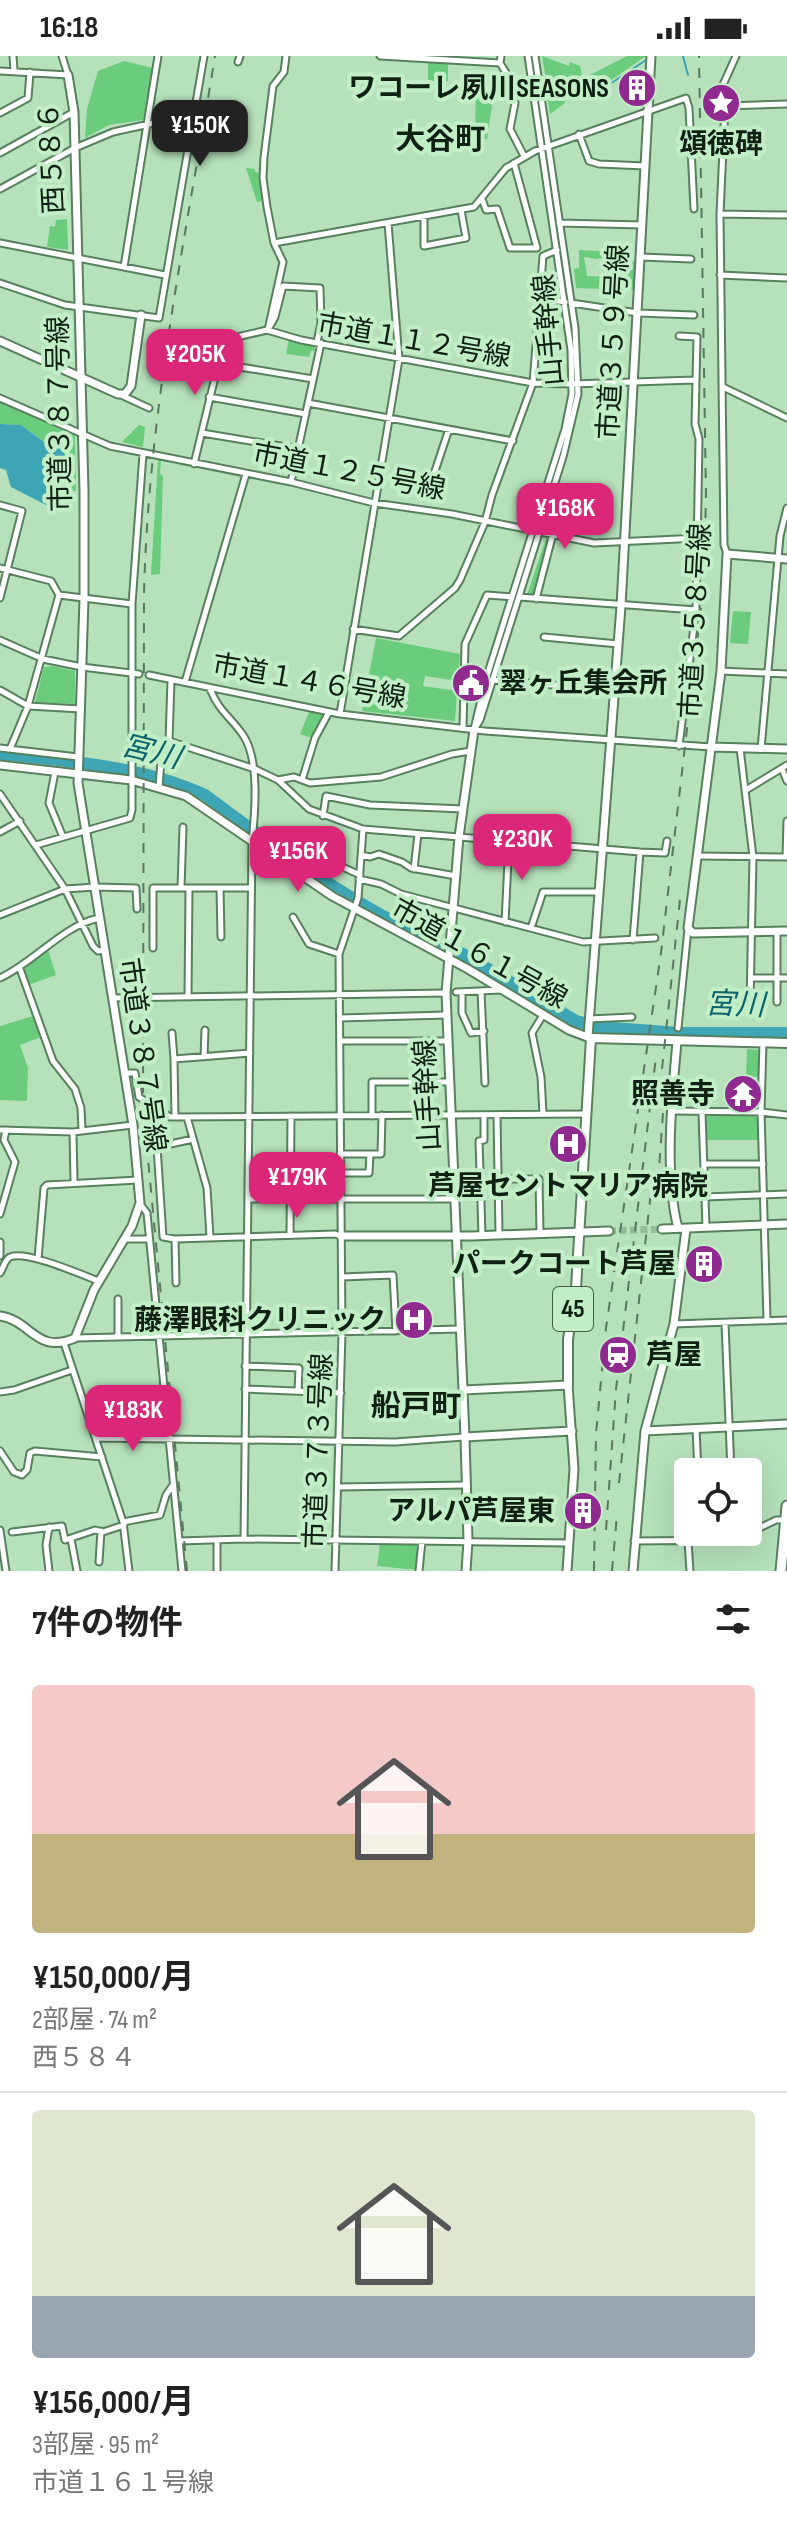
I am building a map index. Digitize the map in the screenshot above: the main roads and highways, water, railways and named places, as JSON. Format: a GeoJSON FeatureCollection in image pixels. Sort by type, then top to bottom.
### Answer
{"type":"FeatureCollection","features":[{"type":"Feature","properties":{"kind":"highway"},"geometry":{"type":"LineString","coordinates":[[781,1571],[787,1506]]}},
{"type":"Feature","properties":{"kind":"main road","name":"45"},"geometry":{"type":"LineString","coordinates":[[568,1385],[568,1339],[576,1288],[587,1114],[589,1029],[677,1042],[787,1043]]}},
{"type":"Feature","properties":{"kind":"water"},"geometry":{"type":"Polygon","coordinates":[[[0,424],[21,425],[44,442],[60,445],[66,469],[50,507],[11,487],[6,470],[0,468],[0,424]]]}},
{"type":"Feature","properties":{"kind":"waterway"},"geometry":{"type":"LineString","coordinates":[[683,56],[688,75]]}},
{"type":"Feature","properties":{"kind":"waterway"},"geometry":{"type":"LineString","coordinates":[[607,86],[646,60]]}},
{"type":"Feature","properties":{"kind":"waterway","name":"宮川"},"geometry":{"type":"LineString","coordinates":[[0,754],[131,771],[205,795],[346,894],[437,943]]}},
{"type":"Feature","properties":{"kind":"waterway","name":"宮川"},"geometry":{"type":"LineString","coordinates":[[461,953],[576,1021],[600,1027],[679,1033],[787,1033]]}},
{"type":"Feature","properties":{"kind":"tunnel"},"geometry":{"type":"LineString","coordinates":[[609,1231],[662,1229]]}},
{"type":"Feature","properties":{"kind":"railway"},"geometry":{"type":"LineString","coordinates":[[187,1571],[143,1106],[144,595],[147,527],[161,392],[215,56]]}},
{"type":"Feature","properties":{"kind":"railway"},"geometry":{"type":"LineString","coordinates":[[594,1571],[596,1434],[606,1328],[661,953],[704,582],[706,495],[699,56]]}},
{"type":"Feature","properties":{"kind":"railway"},"geometry":{"type":"LineString","coordinates":[[662,1069],[681,890]]}},
{"type":"Feature","properties":{"kind":"railway"},"geometry":{"type":"LineString","coordinates":[[606,1530],[616,1389],[656,1057]]}},
{"type":"Feature","properties":{"kind":"railway"},"geometry":{"type":"LineString","coordinates":[[658,1183],[663,1113]]}},
{"type":"Feature","properties":{"kind":"railway"},"geometry":{"type":"LineString","coordinates":[[619,1483],[653,1173]]}},
{"type":"Feature","properties":{"kind":"railway"},"geometry":{"type":"LineString","coordinates":[[612,1571],[617,1515]]}},
{"type":"Feature","properties":{"kind":"place","name":"ワコーレ夙川SEASONS"},"geometry":{"type":"Point","coordinates":[637,88]}},
{"type":"Feature","properties":{"kind":"place","name":"頌徳碑"},"geometry":{"type":"Point","coordinates":[721,103]}},
{"type":"Feature","properties":{"kind":"place","name":"翠ヶ丘集会所"},"geometry":{"type":"Point","coordinates":[471,683]}},
{"type":"Feature","properties":{"kind":"place","name":"照善寺"},"geometry":{"type":"Point","coordinates":[743,1094]}},
{"type":"Feature","properties":{"kind":"place","name":"芦屋セントマリア病院"},"geometry":{"type":"Point","coordinates":[568,1144]}},
{"type":"Feature","properties":{"kind":"place","name":"パークコート芦屋"},"geometry":{"type":"Point","coordinates":[704,1264]}},
{"type":"Feature","properties":{"kind":"place","name":"藤澤眼科クリニック"},"geometry":{"type":"Point","coordinates":[414,1320]}},
{"type":"Feature","properties":{"kind":"place","name":"芦屋"},"geometry":{"type":"Point","coordinates":[618,1355]}},
{"type":"Feature","properties":{"kind":"place","name":"アルパ芦屋東"},"geometry":{"type":"Point","coordinates":[583,1511]}},
{"type":"Feature","properties":{"kind":"district","name":"大谷町"},"geometry":{"type":"Point","coordinates":[440,140]}},
{"type":"Feature","properties":{"kind":"district","name":"船戸町"},"geometry":{"type":"Point","coordinates":[416,1407]}}]}
